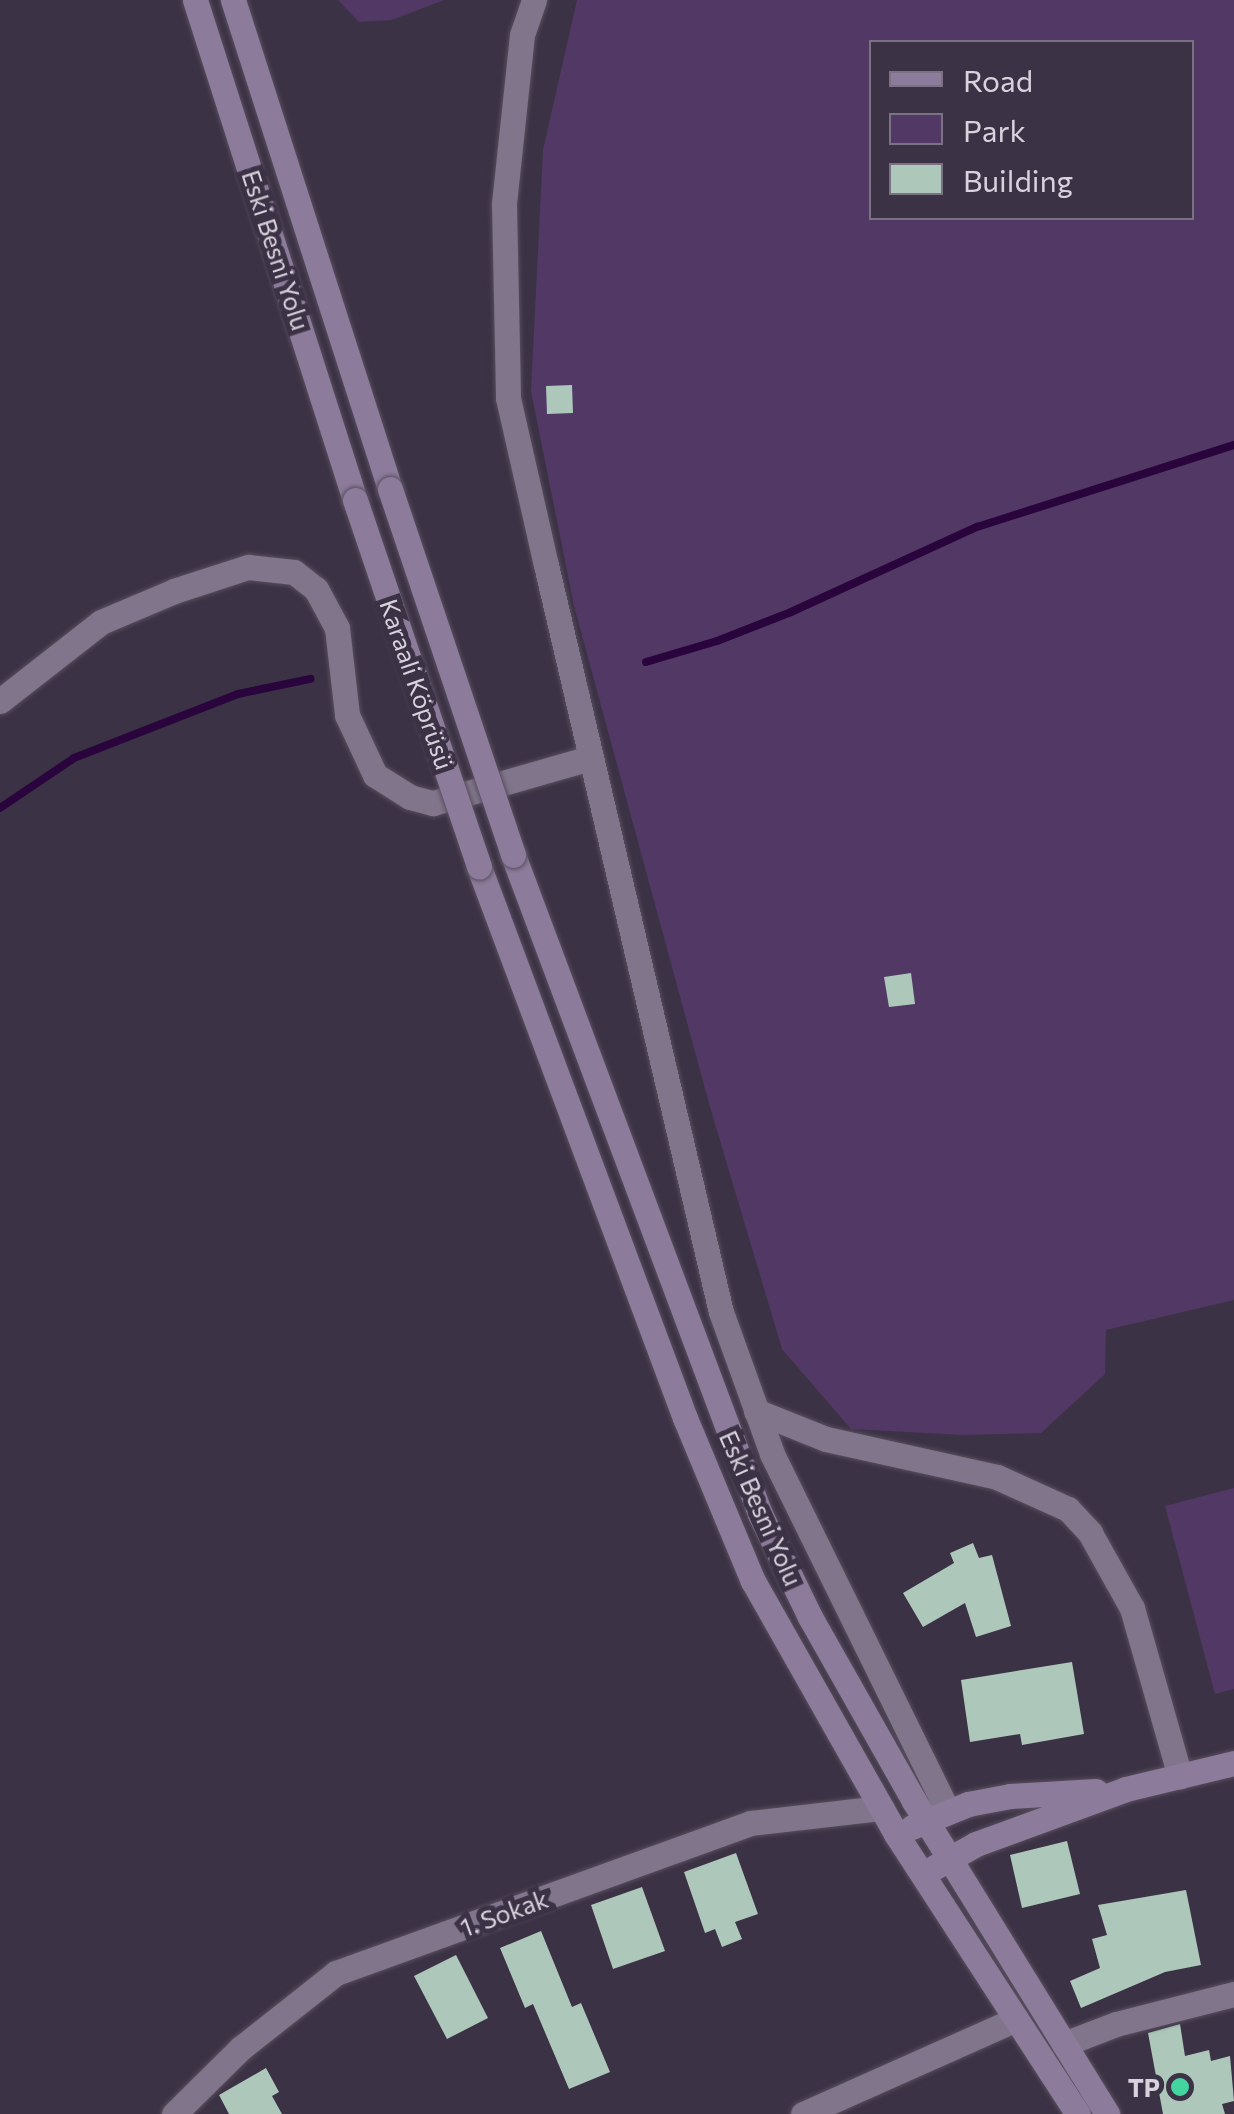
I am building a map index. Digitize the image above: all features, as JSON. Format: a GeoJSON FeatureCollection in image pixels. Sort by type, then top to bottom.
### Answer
{"type":"FeatureCollection","features":[{"type":"Feature","properties":{"kind":"main road","name":"Eski Besni Yolu"},"geometry":{"type":"LineString","coordinates":[[196,0],[355,500]]}},
{"type":"Feature","properties":{"kind":"main road","name":"Eski Besni Yolu"},"geometry":{"type":"LineString","coordinates":[[233,0],[390,489]]}},
{"type":"Feature","properties":{"kind":"main road","name":"Karaali Köprüsü"},"geometry":{"type":"LineString","coordinates":[[390,489],[513,855]]}},
{"type":"Feature","properties":{"kind":"main road","name":"Karaali Köprüsü"},"geometry":{"type":"LineString","coordinates":[[355,500],[479,867]]}},
{"type":"Feature","properties":{"kind":"main road","name":"Eski Besni Yolu"},"geometry":{"type":"LineString","coordinates":[[513,855],[760,1514],[810,1617],[937,1817],[950,1858],[1108,2114]]}},
{"type":"Feature","properties":{"kind":"main road","name":"Eski Besni Yolu"},"geometry":{"type":"LineString","coordinates":[[479,867],[728,1528],[780,1633],[896,1834],[1078,2114]]}},
{"type":"Feature","properties":{"kind":"main road"},"geometry":{"type":"LineString","coordinates":[[922,1874],[976,1844],[1126,1789],[1234,1763]]}},
{"type":"Feature","properties":{"kind":"main road"},"geometry":{"type":"LineString","coordinates":[[896,1834],[937,1817],[1010,1796],[1126,1789]]}},
{"type":"Feature","properties":{"kind":"street"},"geometry":{"type":"LineString","coordinates":[[534,0],[522,34],[504,204],[508,398],[721,1312],[772,1454],[937,1817]]}},
{"type":"Feature","properties":{"kind":"street"},"geometry":{"type":"LineString","coordinates":[[0,700],[101,622],[174,591],[248,567],[294,572],[316,589],[338,628],[347,715],[376,774],[410,797],[433,803],[590,758]]}},
{"type":"Feature","properties":{"kind":"street"},"geometry":{"type":"LineString","coordinates":[[756,1411],[826,1439],[997,1477],[1068,1509],[1090,1533],[1132,1608],[1180,1776]]}},
{"type":"Feature","properties":{"kind":"street","name":"1. Sokak"},"geometry":{"type":"LineString","coordinates":[[174,2114],[242,2048],[336,1974],[751,1823],[881,1808]]}},
{"type":"Feature","properties":{"kind":"street"},"geometry":{"type":"LineString","coordinates":[[1064,2044],[1116,2024],[1234,1994]]}},
{"type":"Feature","properties":{"kind":"street"},"geometry":{"type":"LineString","coordinates":[[803,2114],[1016,2019]]}},
{"type":"Feature","properties":{"kind":"green space"},"geometry":{"type":"Polygon","coordinates":[[[338,0],[444,0],[392,20],[359,22],[338,0]]]}},
{"type":"Feature","properties":{"kind":"green space"},"geometry":{"type":"Polygon","coordinates":[[[577,0],[1234,0],[1234,1300],[1106,1330],[1105,1374],[1041,1433],[963,1435],[851,1429],[782,1349],[710,1107],[574,606],[531,391],[543,150],[577,0]]]}},
{"type":"Feature","properties":{"kind":"green space"},"geometry":{"type":"Polygon","coordinates":[[[1234,1488],[1234,1689],[1215,1694],[1165,1506],[1234,1488]]]}},
{"type":"Feature","properties":{"kind":"building"},"geometry":{"type":"Polygon","coordinates":[[[572,385],[573,413],[547,414],[546,386],[572,385]]]}},
{"type":"Feature","properties":{"kind":"building"},"geometry":{"type":"Polygon","coordinates":[[[911,973],[915,1004],[889,1007],[884,977],[911,973]]]}},
{"type":"Feature","properties":{"kind":"building"},"geometry":{"type":"Polygon","coordinates":[[[973,1543],[979,1558],[992,1555],[1011,1626],[976,1637],[965,1603],[923,1627],[903,1593],[954,1563],[950,1553],[973,1543]]]}},
{"type":"Feature","properties":{"kind":"building"},"geometry":{"type":"Polygon","coordinates":[[[1072,1662],[1084,1734],[1022,1745],[1020,1734],[970,1742],[961,1680],[1072,1662]]]}},
{"type":"Feature","properties":{"kind":"building"},"geometry":{"type":"Polygon","coordinates":[[[1067,1841],[1080,1894],[1022,1908],[1010,1855],[1067,1841]]]}},
{"type":"Feature","properties":{"kind":"building"},"geometry":{"type":"Polygon","coordinates":[[[736,1853],[758,1914],[735,1922],[742,1939],[722,1947],[715,1929],[705,1933],[684,1872],[736,1853]]]}},
{"type":"Feature","properties":{"kind":"building"},"geometry":{"type":"Polygon","coordinates":[[[642,1887],[665,1951],[613,1969],[591,1905],[642,1887]]]}},
{"type":"Feature","properties":{"kind":"building"},"geometry":{"type":"Polygon","coordinates":[[[1186,1890],[1201,1965],[1165,1972],[1081,2008],[1070,1981],[1100,1968],[1092,1939],[1107,1935],[1098,1905],[1186,1890]]]}},
{"type":"Feature","properties":{"kind":"building"},"geometry":{"type":"Polygon","coordinates":[[[541,1931],[572,2007],[581,2003],[610,2072],[569,2089],[533,2004],[525,2008],[500,1948],[541,1931]]]}},
{"type":"Feature","properties":{"kind":"building"},"geometry":{"type":"Polygon","coordinates":[[[456,1955],[488,2018],[447,2039],[414,1976],[456,1955]]]}},
{"type":"Feature","properties":{"kind":"building"},"geometry":{"type":"Polygon","coordinates":[[[1180,2024],[1185,2056],[1209,2050],[1211,2061],[1230,2056],[1234,2101],[1222,2104],[1225,2114],[1163,2114],[1148,2033],[1180,2024]]]}},
{"type":"Feature","properties":{"kind":"building"},"geometry":{"type":"Polygon","coordinates":[[[266,2068],[279,2092],[272,2096],[282,2114],[229,2114],[219,2095],[266,2068]]]}},
{"type":"Feature","properties":{"kind":"waterway"},"geometry":{"type":"LineString","coordinates":[[646,662],[717,641],[791,612],[977,527],[1234,445]]}},
{"type":"Feature","properties":{"kind":"waterway"},"geometry":{"type":"LineString","coordinates":[[0,808],[74,758],[238,694],[310,679]]}},
{"type":"Feature","properties":{"kind":"place","name":"TP"},"geometry":{"type":"Point","coordinates":[1180,2087]}}]}
